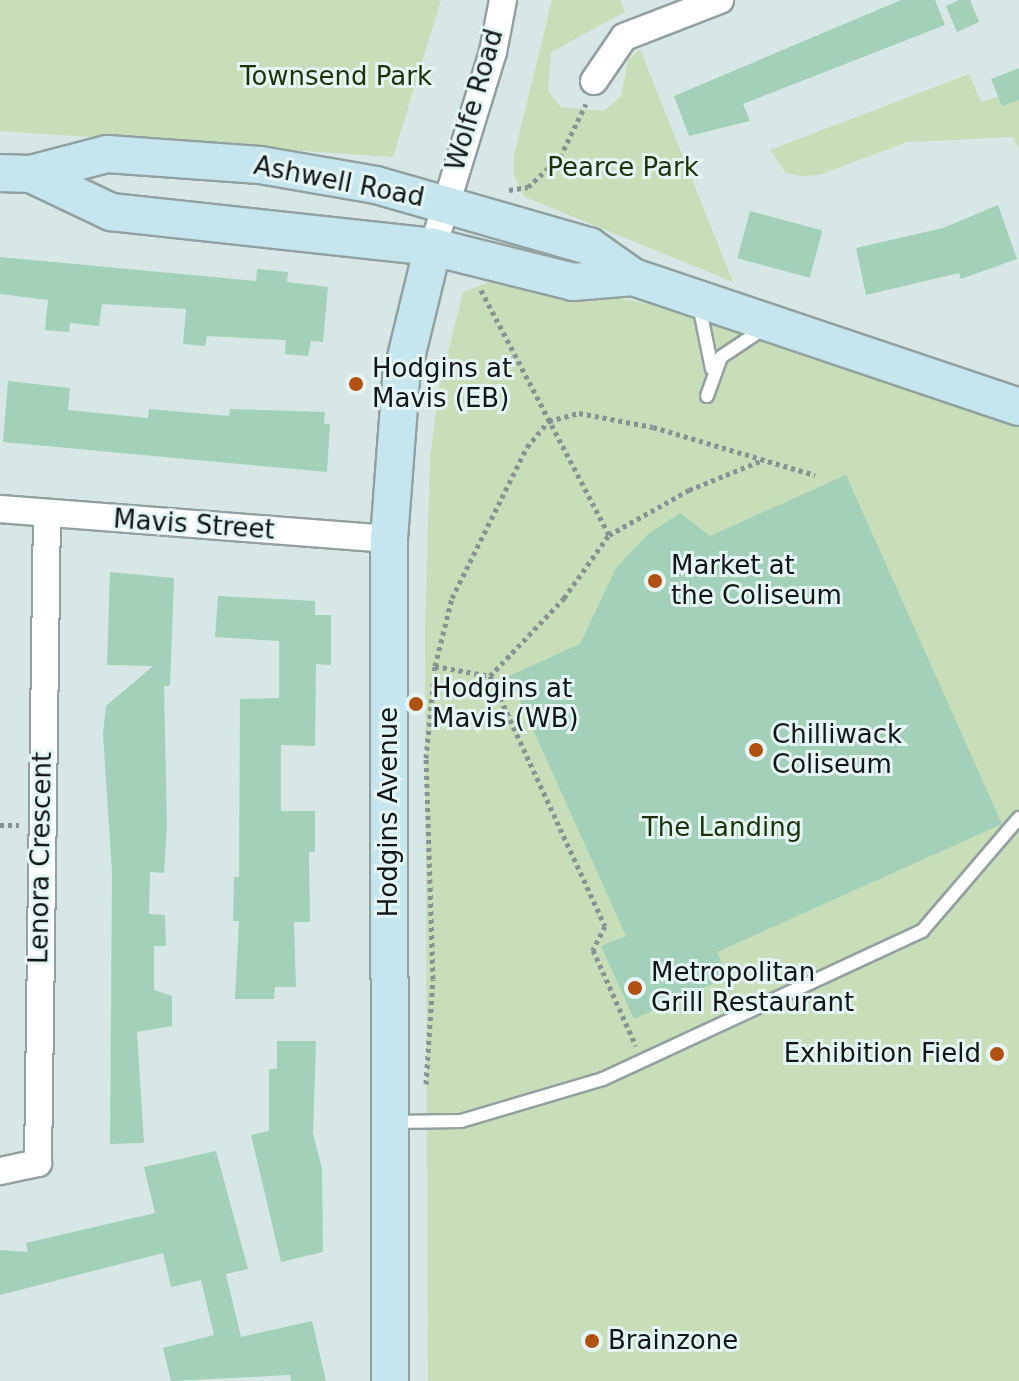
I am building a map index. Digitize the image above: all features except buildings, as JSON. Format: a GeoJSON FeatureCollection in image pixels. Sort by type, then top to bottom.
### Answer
{"type":"FeatureCollection","features":[{"type":"Feature","properties":{"kind":"street","name":"Wolfe Road"},"geometry":{"type":"LineString","coordinates":[[433,247],[493,52],[503,0]]}},
{"type":"Feature","properties":{"kind":"street"},"geometry":{"type":"LineString","coordinates":[[594,81],[624,37],[720,0]]}},
{"type":"Feature","properties":{"kind":"street","name":"Ashwell Road"},"geometry":{"type":"LineString","coordinates":[[16,174],[122,155],[260,165],[445,203],[589,246],[633,277],[1019,407]]}},
{"type":"Feature","properties":{"kind":"street","name":"Ashwell Road"},"geometry":{"type":"LineString","coordinates":[[16,174],[111,212],[433,247],[573,282],[633,277]]}},
{"type":"Feature","properties":{"kind":"street","name":"Hodgins Avenue"},"geometry":{"type":"LineString","coordinates":[[390,1381],[389,539],[401,378],[433,247]]}},
{"type":"Feature","properties":{"kind":"street","name":"Mavis Street"},"geometry":{"type":"LineString","coordinates":[[0,509],[389,539]]}},
{"type":"Feature","properties":{"kind":"street","name":"Lenora Crescent"},"geometry":{"type":"LineString","coordinates":[[0,1171],[38,1163],[47,514]]}},
{"type":"Feature","properties":{"kind":"lane"},"geometry":{"type":"LineString","coordinates":[[698,299],[712,369],[707,396]]}},
{"type":"Feature","properties":{"kind":"lane"},"geometry":{"type":"LineString","coordinates":[[712,369],[771,323]]}},
{"type":"Feature","properties":{"kind":"lane"},"geometry":{"type":"LineString","coordinates":[[390,1122],[461,1121],[603,1079],[922,931],[1019,818]]}},
{"type":"Feature","properties":{"kind":"path"},"geometry":{"type":"LineString","coordinates":[[501,192],[528,187],[560,157],[594,81]]}},
{"type":"Feature","properties":{"kind":"path"},"geometry":{"type":"LineString","coordinates":[[467,278],[490,299],[609,535]]}},
{"type":"Feature","properties":{"kind":"path"},"geometry":{"type":"LineString","coordinates":[[426,1084],[433,979],[426,758],[435,666],[452,598],[475,545],[527,447],[549,421],[579,413],[815,475]]}},
{"type":"Feature","properties":{"kind":"path"},"geometry":{"type":"LineString","coordinates":[[490,676],[564,598],[609,535],[689,490],[764,460]]}},
{"type":"Feature","properties":{"kind":"path"},"geometry":{"type":"LineString","coordinates":[[435,666],[490,676]]}},
{"type":"Feature","properties":{"kind":"path"},"geometry":{"type":"LineString","coordinates":[[490,676],[605,926],[593,950],[642,1061]]}},
{"type":"Feature","properties":{"kind":"green space","name":"Townsend Park"},"geometry":{"type":"Polygon","coordinates":[[[0,0],[441,0],[393,157],[0,131],[0,0]]]}},
{"type":"Feature","properties":{"kind":"green space","name":"Pearce Park"},"geometry":{"type":"Polygon","coordinates":[[[552,0],[620,0],[625,12],[551,52],[548,91],[561,107],[604,111],[621,96],[628,60],[640,49],[733,282],[525,197],[514,176],[514,155],[552,0]]]}},
{"type":"Feature","properties":{"kind":"green space"},"geometry":{"type":"Polygon","coordinates":[[[969,74],[981,102],[1019,90],[1019,150],[1013,137],[907,142],[819,175],[800,176],[786,173],[770,150],[969,74]]]}},
{"type":"Feature","properties":{"kind":"green space","name":"The Landing"},"geometry":{"type":"Polygon","coordinates":[[[512,274],[771,331],[1019,415],[1019,1381],[428,1381],[425,630],[430,458],[439,388],[463,292],[512,274]]]}},
{"type":"Feature","properties":{"kind":"place","name":"Hodgins at Mavis (EB)"},"geometry":{"type":"Point","coordinates":[356,384]}},
{"type":"Feature","properties":{"kind":"place","name":"Market at the Coliseum"},"geometry":{"type":"Point","coordinates":[655,581]}},
{"type":"Feature","properties":{"kind":"place","name":"Hodgins at Mavis (WB)"},"geometry":{"type":"Point","coordinates":[416,704]}},
{"type":"Feature","properties":{"kind":"place","name":"Chilliwack Coliseum"},"geometry":{"type":"Point","coordinates":[756,750]}},
{"type":"Feature","properties":{"kind":"place","name":"Metropolitan Grill Restaurant"},"geometry":{"type":"Point","coordinates":[635,988]}},
{"type":"Feature","properties":{"kind":"place","name":"Exhibition Field"},"geometry":{"type":"Point","coordinates":[997,1054]}},
{"type":"Feature","properties":{"kind":"place","name":"Brainzone"},"geometry":{"type":"Point","coordinates":[592,1341]}}]}
